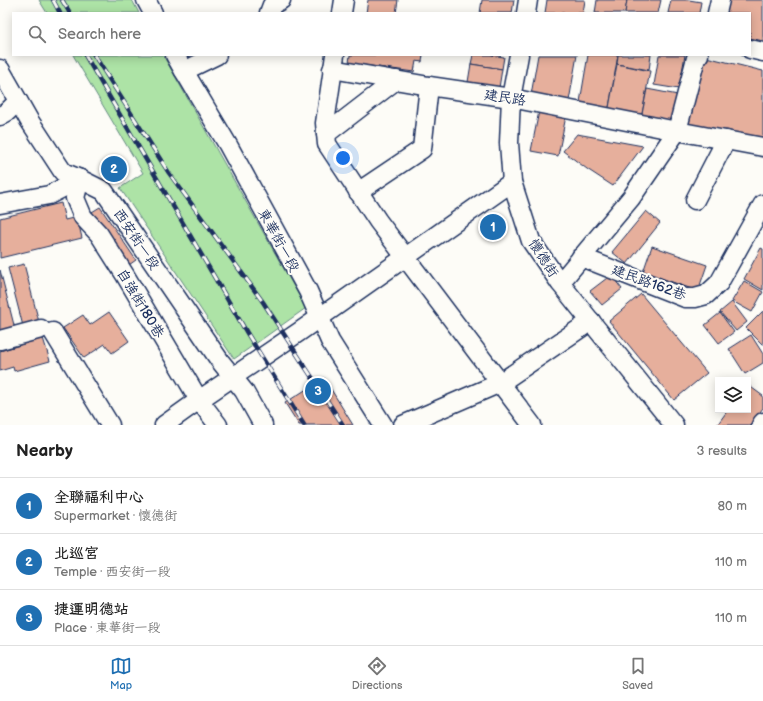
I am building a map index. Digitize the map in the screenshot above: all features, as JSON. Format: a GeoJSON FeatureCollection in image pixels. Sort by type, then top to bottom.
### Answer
{"type":"FeatureCollection","features":[{"type":"Feature","properties":{"kind":"street"},"geometry":{"type":"LineString","coordinates":[[146,0],[152,12]]}},
{"type":"Feature","properties":{"kind":"street"},"geometry":{"type":"LineString","coordinates":[[268,12],[272,5],[281,0]]}},
{"type":"Feature","properties":{"kind":"street"},"geometry":{"type":"LineString","coordinates":[[342,12],[344,0]]}},
{"type":"Feature","properties":{"kind":"street"},"geometry":{"type":"LineString","coordinates":[[526,12],[528,0]]}},
{"type":"Feature","properties":{"kind":"street"},"geometry":{"type":"LineString","coordinates":[[717,12],[720,0]]}},
{"type":"Feature","properties":{"kind":"street"},"geometry":{"type":"LineString","coordinates":[[751,49],[763,52]]}},
{"type":"Feature","properties":{"kind":"street","name":"東華街一段"},"geometry":{"type":"LineString","coordinates":[[176,56],[228,145],[308,291],[330,341],[383,425]]}},
{"type":"Feature","properties":{"kind":"street"},"geometry":{"type":"LineString","coordinates":[[184,71],[215,56]]}},
{"type":"Feature","properties":{"kind":"street","name":"懷德街"},"geometry":{"type":"LineString","coordinates":[[519,56],[511,98],[509,144],[512,182],[531,241],[560,283],[674,425]]}},
{"type":"Feature","properties":{"kind":"street"},"geometry":{"type":"LineString","coordinates":[[560,283],[631,198],[677,131],[696,58],[698,56]]}},
{"type":"Feature","properties":{"kind":"street"},"geometry":{"type":"LineString","coordinates":[[334,62],[325,123],[327,144],[378,221],[532,425]]}},
{"type":"Feature","properties":{"kind":"street","name":"建民路"},"geometry":{"type":"LineString","coordinates":[[334,62],[396,80],[511,98],[763,147]]}},
{"type":"Feature","properties":{"kind":"street","name":"西安街一段"},"geometry":{"type":"LineString","coordinates":[[0,69],[29,120],[63,172],[104,191],[220,361],[244,391],[263,425]]}},
{"type":"Feature","properties":{"kind":"street"},"geometry":{"type":"LineString","coordinates":[[326,134],[396,80]]}},
{"type":"Feature","properties":{"kind":"street"},"geometry":{"type":"LineString","coordinates":[[358,192],[422,148],[429,86]]}},
{"type":"Feature","properties":{"kind":"street"},"geometry":{"type":"LineString","coordinates":[[0,116],[7,112],[18,101]]}},
{"type":"Feature","properties":{"kind":"street"},"geometry":{"type":"LineString","coordinates":[[695,200],[726,140]]}},
{"type":"Feature","properties":{"kind":"street"},"geometry":{"type":"LineString","coordinates":[[0,204],[49,195],[80,179]]}},
{"type":"Feature","properties":{"kind":"street","name":"自強街180巷"},"geometry":{"type":"LineString","coordinates":[[80,179],[75,198],[83,217],[99,234],[199,400],[218,425]]}},
{"type":"Feature","properties":{"kind":"street"},"geometry":{"type":"LineString","coordinates":[[164,425],[512,182]]}},
{"type":"Feature","properties":{"kind":"street","name":"建民路162巷"},"geometry":{"type":"LineString","coordinates":[[581,256],[685,298],[695,298],[706,295],[719,283],[763,204]]}},
{"type":"Feature","properties":{"kind":"street"},"geometry":{"type":"LineString","coordinates":[[403,425],[500,383],[591,321]]}},
{"type":"Feature","properties":{"kind":"street"},"geometry":{"type":"LineString","coordinates":[[0,340],[47,331],[110,425]]}},
{"type":"Feature","properties":{"kind":"green space"},"geometry":{"type":"Polygon","coordinates":[[[39,0],[132,0],[138,12],[46,12],[39,0]]]}},
{"type":"Feature","properties":{"kind":"green space"},"geometry":{"type":"Polygon","coordinates":[[[74,56],[164,56],[306,308],[234,359],[120,188],[143,173],[74,56]]]}},
{"type":"Feature","properties":{"kind":"building"},"geometry":{"type":"Polygon","coordinates":[[[368,0],[398,0],[396,12],[366,12],[368,0]]]}},
{"type":"Feature","properties":{"kind":"building"},"geometry":{"type":"Polygon","coordinates":[[[482,0],[514,0],[512,12],[480,12],[482,0]]]}},
{"type":"Feature","properties":{"kind":"building"},"geometry":{"type":"Polygon","coordinates":[[[547,0],[585,0],[583,12],[545,12],[547,0]]]}},
{"type":"Feature","properties":{"kind":"building"},"geometry":{"type":"Polygon","coordinates":[[[597,0],[627,0],[625,12],[595,12],[597,0]]]}},
{"type":"Feature","properties":{"kind":"building"},"geometry":{"type":"Polygon","coordinates":[[[627,0],[661,0],[658,12],[625,12],[627,0]]]}},
{"type":"Feature","properties":{"kind":"building"},"geometry":{"type":"Polygon","coordinates":[[[671,0],[701,2],[699,12],[668,12],[671,0]]]}},
{"type":"Feature","properties":{"kind":"building"},"geometry":{"type":"Polygon","coordinates":[[[728,0],[763,0],[763,41],[751,38],[751,12],[726,12],[728,0]]]}},
{"type":"Feature","properties":{"kind":"building"},"geometry":{"type":"Polygon","coordinates":[[[350,56],[423,56],[422,62],[416,61],[414,72],[349,63],[350,56]]]}},
{"type":"Feature","properties":{"kind":"building"},"geometry":{"type":"Polygon","coordinates":[[[473,56],[504,57],[502,69],[471,64],[473,56]]]}},
{"type":"Feature","properties":{"kind":"building"},"geometry":{"type":"Polygon","coordinates":[[[538,56],[577,56],[569,101],[531,95],[538,56]]]}},
{"type":"Feature","properties":{"kind":"building"},"geometry":{"type":"Polygon","coordinates":[[[588,56],[618,56],[608,113],[579,108],[588,56]]]}},
{"type":"Feature","properties":{"kind":"building"},"geometry":{"type":"Polygon","coordinates":[[[618,56],[651,56],[649,70],[617,64],[618,56]]]}},
{"type":"Feature","properties":{"kind":"building"},"geometry":{"type":"Polygon","coordinates":[[[659,56],[685,56],[679,89],[654,85],[659,56]]]}},
{"type":"Feature","properties":{"kind":"building"},"geometry":{"type":"Polygon","coordinates":[[[702,56],[763,71],[763,139],[685,125],[702,56]]]}},
{"type":"Feature","properties":{"kind":"building"},"geometry":{"type":"Polygon","coordinates":[[[471,64],[502,69],[499,88],[467,88],[471,64]]]}},
{"type":"Feature","properties":{"kind":"building"},"geometry":{"type":"Polygon","coordinates":[[[617,64],[650,71],[641,119],[608,113],[617,64]]]}},
{"type":"Feature","properties":{"kind":"building"},"geometry":{"type":"Polygon","coordinates":[[[647,89],[683,96],[677,127],[641,119],[647,89]]]}},
{"type":"Feature","properties":{"kind":"building"},"geometry":{"type":"Polygon","coordinates":[[[539,111],[566,116],[558,156],[531,151],[539,111]]]}},
{"type":"Feature","properties":{"kind":"building"},"geometry":{"type":"Polygon","coordinates":[[[577,134],[643,146],[613,186],[563,151],[577,134]]]}},
{"type":"Feature","properties":{"kind":"building"},"geometry":{"type":"Polygon","coordinates":[[[61,203],[65,220],[77,217],[82,238],[0,258],[0,218],[61,203]]]}},
{"type":"Feature","properties":{"kind":"building"},"geometry":{"type":"Polygon","coordinates":[[[100,207],[136,260],[126,267],[87,215],[100,207]]]}},
{"type":"Feature","properties":{"kind":"building"},"geometry":{"type":"Polygon","coordinates":[[[646,211],[660,223],[627,264],[612,252],[646,211]]]}},
{"type":"Feature","properties":{"kind":"building"},"geometry":{"type":"Polygon","coordinates":[[[652,246],[707,265],[698,291],[643,272],[652,246]]]}},
{"type":"Feature","properties":{"kind":"building"},"geometry":{"type":"Polygon","coordinates":[[[761,248],[763,249],[763,290],[744,279],[761,248]]]}},
{"type":"Feature","properties":{"kind":"building"},"geometry":{"type":"Polygon","coordinates":[[[24,264],[40,326],[24,330],[8,268],[24,264]]]}},
{"type":"Feature","properties":{"kind":"building"},"geometry":{"type":"Polygon","coordinates":[[[0,270],[16,333],[0,337],[0,270]]]}},
{"type":"Feature","properties":{"kind":"building"},"geometry":{"type":"Polygon","coordinates":[[[611,275],[622,289],[602,305],[590,291],[611,275]]]}},
{"type":"Feature","properties":{"kind":"building"},"geometry":{"type":"Polygon","coordinates":[[[744,281],[763,292],[752,312],[732,301],[744,281]]]}},
{"type":"Feature","properties":{"kind":"building"},"geometry":{"type":"Polygon","coordinates":[[[641,294],[707,373],[674,400],[609,321],[641,294]]]}},
{"type":"Feature","properties":{"kind":"building"},"geometry":{"type":"Polygon","coordinates":[[[732,302],[747,322],[736,331],[720,312],[732,302]]]}},
{"type":"Feature","properties":{"kind":"building"},"geometry":{"type":"Polygon","coordinates":[[[763,311],[763,345],[746,328],[763,311]]]}},
{"type":"Feature","properties":{"kind":"building"},"geometry":{"type":"Polygon","coordinates":[[[109,312],[129,341],[112,353],[105,344],[84,358],[63,328],[83,315],[90,325],[109,312]]]}},
{"type":"Feature","properties":{"kind":"building"},"geometry":{"type":"Polygon","coordinates":[[[720,313],[734,332],[719,343],[705,325],[720,313]]]}},
{"type":"Feature","properties":{"kind":"building"},"geometry":{"type":"Polygon","coordinates":[[[751,335],[763,354],[763,363],[745,374],[729,349],[751,335]]]}},
{"type":"Feature","properties":{"kind":"building"},"geometry":{"type":"Polygon","coordinates":[[[43,338],[50,361],[14,371],[13,367],[0,371],[0,351],[43,338]]]}},
{"type":"Feature","properties":{"kind":"building"},"geometry":{"type":"Polygon","coordinates":[[[324,378],[353,425],[299,425],[285,403],[324,378]]]}},
{"type":"Feature","properties":{"kind":"building"},"geometry":{"type":"Polygon","coordinates":[[[751,387],[763,396],[763,408],[750,425],[717,425],[726,413],[751,413],[751,387]]]}},
{"type":"Feature","properties":{"kind":"railway"},"geometry":{"type":"LineString","coordinates":[[53,0],[59,12]]}},
{"type":"Feature","properties":{"kind":"railway"},"geometry":{"type":"LineString","coordinates":[[62,0],[69,12]]}},
{"type":"Feature","properties":{"kind":"railway"},"geometry":{"type":"LineString","coordinates":[[86,56],[247,333],[304,425]]}},
{"type":"Feature","properties":{"kind":"railway"},"geometry":{"type":"LineString","coordinates":[[95,56],[169,173],[263,302],[343,425]]}},
{"type":"Feature","properties":{"kind":"place","name":"北巡宮"},"geometry":{"type":"Point","coordinates":[114,169]}},
{"type":"Feature","properties":{"kind":"place","name":"全聯福利中心"},"geometry":{"type":"Point","coordinates":[493,227]}},
{"type":"Feature","properties":{"kind":"place","name":"捷運明德站"},"geometry":{"type":"Point","coordinates":[318,391]}}]}
